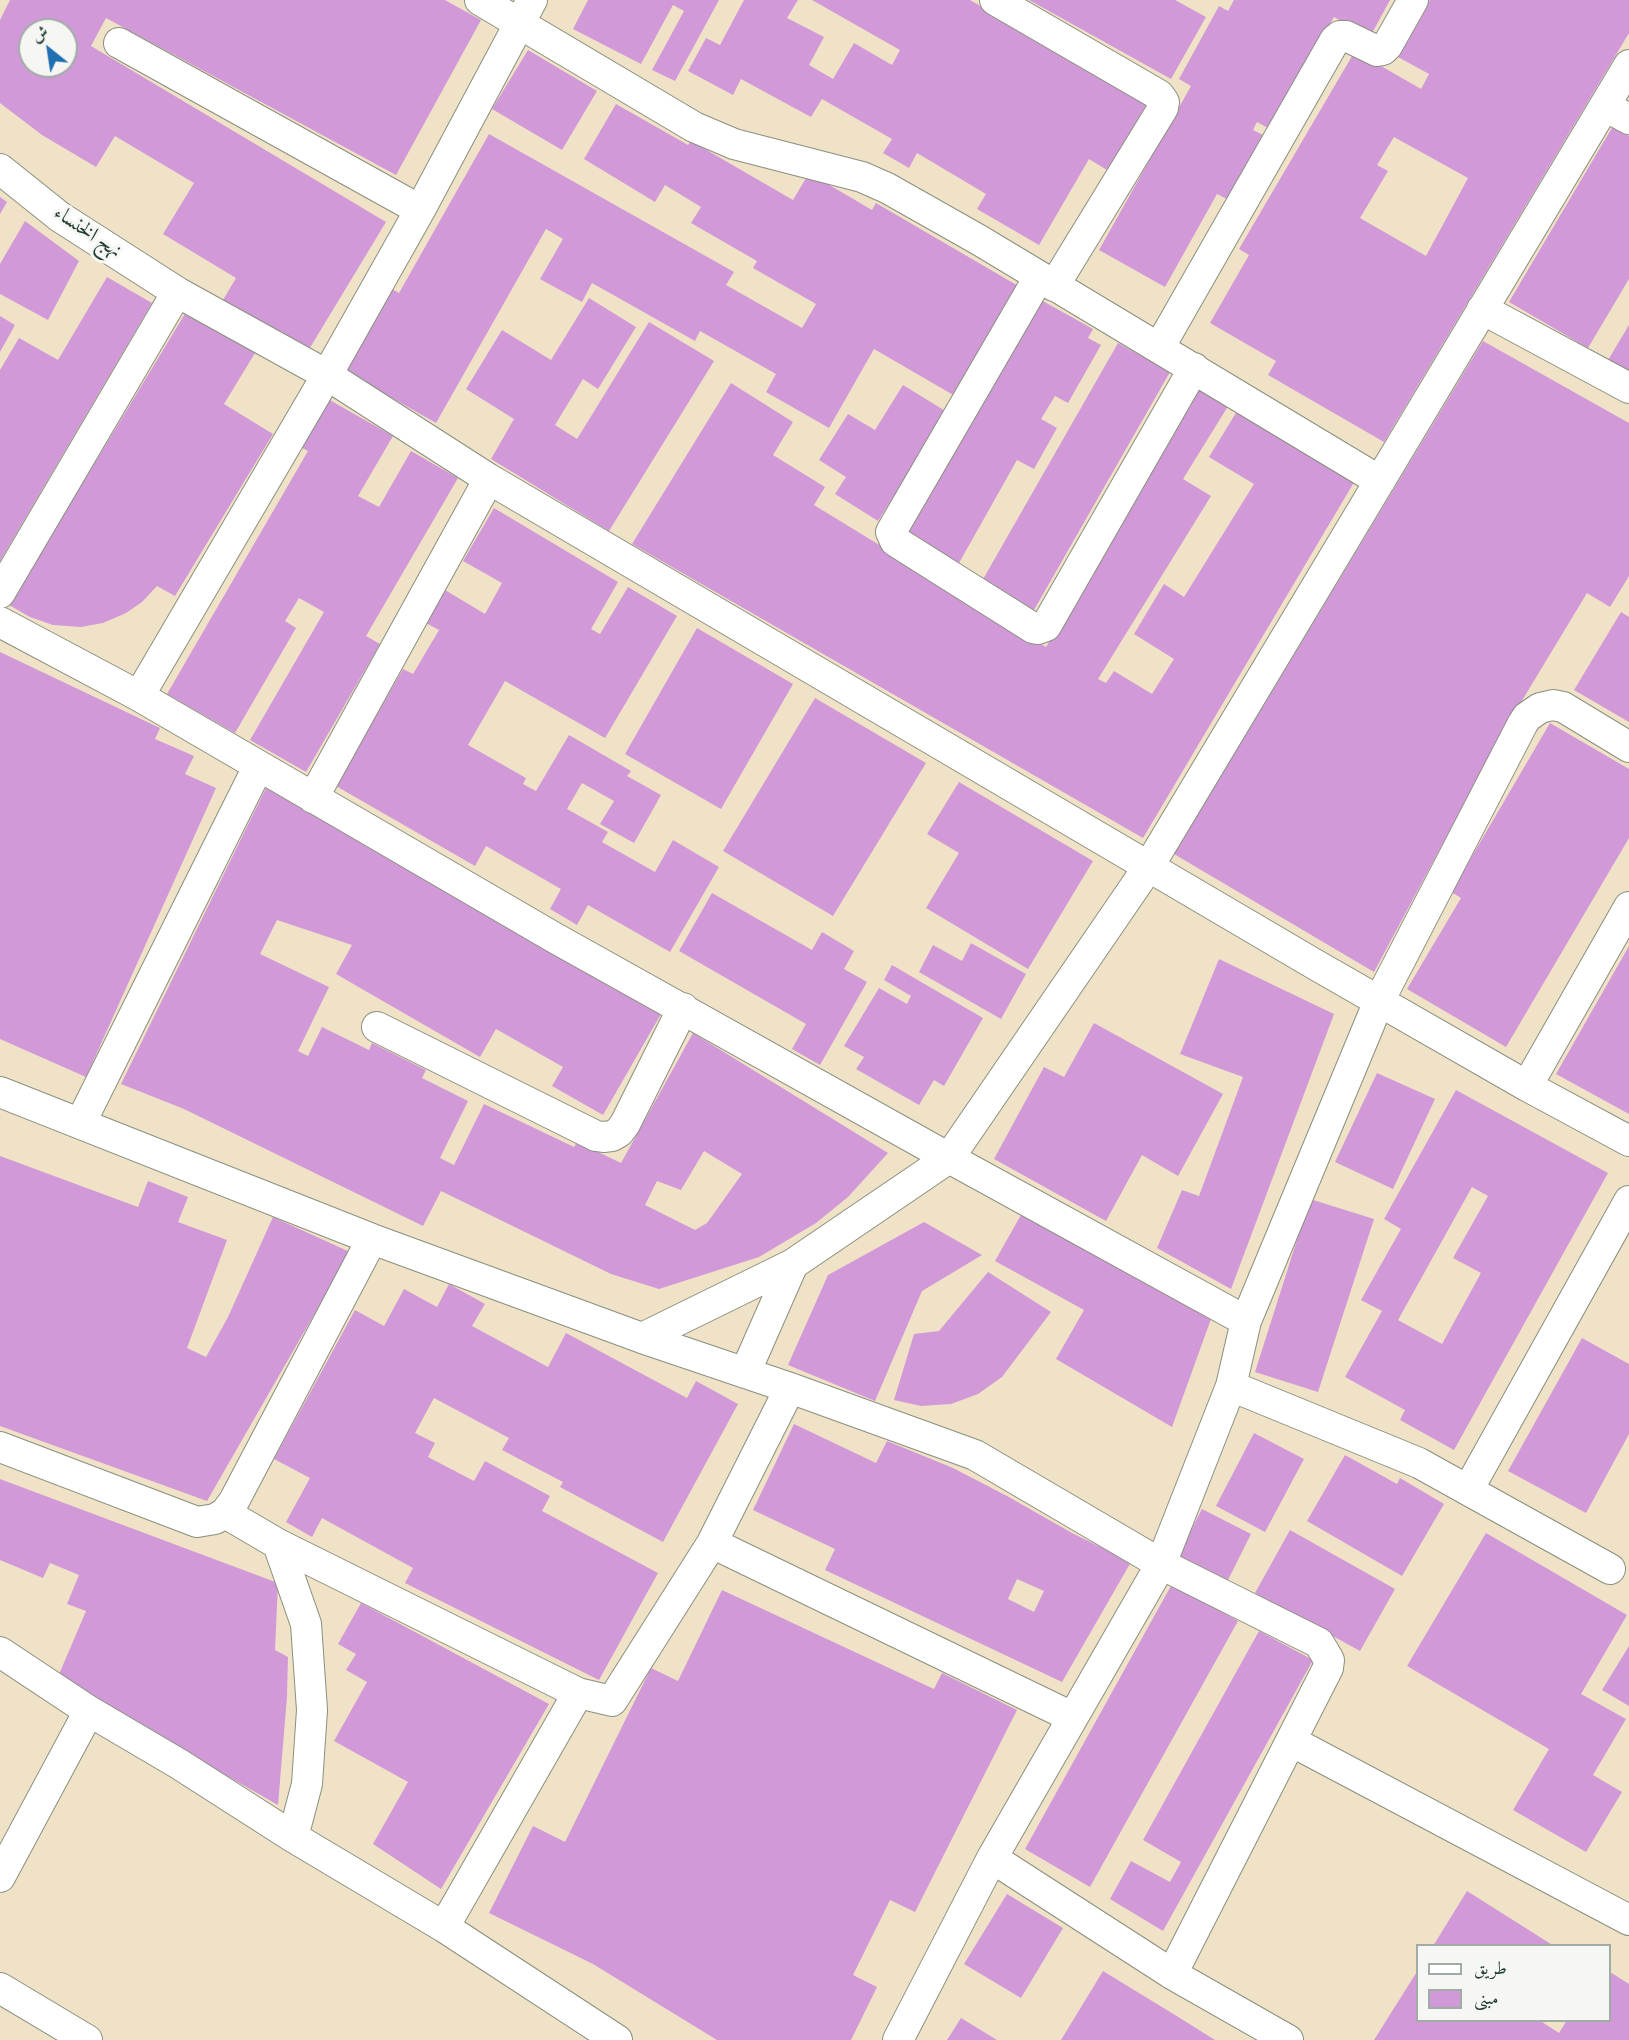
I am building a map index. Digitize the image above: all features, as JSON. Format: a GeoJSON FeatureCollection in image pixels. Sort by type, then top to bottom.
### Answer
{"type":"FeatureCollection","features":[{"type":"Feature","properties":{"kind":"street"},"geometry":{"type":"LineString","coordinates":[[480,0],[526,11],[694,127],[734,144],[862,177],[887,188],[979,240],[1380,481]]}},
{"type":"Feature","properties":{"kind":"street"},"geometry":{"type":"LineString","coordinates":[[995,0],[1159,94],[1164,102],[1163,108],[1047,281],[891,532],[895,541],[1033,628],[1046,626],[1194,368]]}},
{"type":"Feature","properties":{"kind":"street"},"geometry":{"type":"LineString","coordinates":[[1159,348],[1335,40],[1340,36],[1346,36],[1377,51],[1383,50],[1413,0]]}},
{"type":"Feature","properties":{"kind":"street"},"geometry":{"type":"LineString","coordinates":[[139,696],[327,375],[420,210],[526,11]]}},
{"type":"Feature","properties":{"kind":"street"},"geometry":{"type":"LineString","coordinates":[[119,43],[420,210]]}},
{"type":"Feature","properties":{"kind":"street"},"geometry":{"type":"LineString","coordinates":[[642,1338],[793,1264],[950,1158],[1149,866],[1482,309],[1617,113],[1629,65]]}},
{"type":"Feature","properties":{"kind":"street","name":"نهج الخنساء"},"geometry":{"type":"LineString","coordinates":[[0,169],[60,217],[177,292],[327,375],[489,480],[1379,1001],[1527,1086],[1629,1141]]}},
{"type":"Feature","properties":{"kind":"street"},"geometry":{"type":"LineString","coordinates":[[0,593],[177,292]]}},
{"type":"Feature","properties":{"kind":"street"},"geometry":{"type":"LineString","coordinates":[[1482,309],[1629,388]]}},
{"type":"Feature","properties":{"kind":"street"},"geometry":{"type":"LineString","coordinates":[[313,798],[489,480]]}},
{"type":"Feature","properties":{"kind":"street"},"geometry":{"type":"LineString","coordinates":[[0,622],[139,696],[555,938],[1246,1321]]}},
{"type":"Feature","properties":{"kind":"street"},"geometry":{"type":"LineString","coordinates":[[898,2040],[992,1858],[1161,1564],[1231,1386],[1246,1321],[1379,1001],[1527,717],[1540,708],[1553,705],[1563,707],[1629,747]]}},
{"type":"Feature","properties":{"kind":"street"},"geometry":{"type":"LineString","coordinates":[[81,1122],[258,767]]}},
{"type":"Feature","properties":{"kind":"street"},"geometry":{"type":"LineString","coordinates":[[1527,1086],[1629,908]]}},
{"type":"Feature","properties":{"kind":"street"},"geometry":{"type":"LineString","coordinates":[[377,1027],[596,1136],[603,1137],[619,1132],[625,1124],[683,1008]]}},
{"type":"Feature","properties":{"kind":"street"},"geometry":{"type":"LineString","coordinates":[[0,1092],[81,1122],[372,1239],[642,1338],[745,1372],[975,1455],[1161,1564],[1320,1643],[1329,1660],[1328,1668],[1172,1974]]}},
{"type":"Feature","properties":{"kind":"street"},"geometry":{"type":"LineString","coordinates":[[1468,1490],[1629,1201]]}},
{"type":"Feature","properties":{"kind":"street"},"geometry":{"type":"LineString","coordinates":[[0,1448],[197,1522],[210,1521],[225,1513],[234,1501],[372,1239]]}},
{"type":"Feature","properties":{"kind":"street"},"geometry":{"type":"LineString","coordinates":[[745,1372],[793,1264]]}},
{"type":"Feature","properties":{"kind":"street"},"geometry":{"type":"LineString","coordinates":[[1231,1386],[1419,1463],[1610,1569]]}},
{"type":"Feature","properties":{"kind":"street"},"geometry":{"type":"LineString","coordinates":[[225,1513],[278,1544],[578,1693],[612,1701],[712,1543],[790,1388]]}},
{"type":"Feature","properties":{"kind":"street"},"geometry":{"type":"LineString","coordinates":[[712,1543],[1072,1718]]}},
{"type":"Feature","properties":{"kind":"street"},"geometry":{"type":"LineString","coordinates":[[278,1544],[306,1624],[312,1710],[307,1784],[293,1837]]}},
{"type":"Feature","properties":{"kind":"street"},"geometry":{"type":"LineString","coordinates":[[0,1652],[89,1711],[444,1927],[617,2040]]}},
{"type":"Feature","properties":{"kind":"street"},"geometry":{"type":"LineString","coordinates":[[444,1927],[578,1693]]}},
{"type":"Feature","properties":{"kind":"street"},"geometry":{"type":"LineString","coordinates":[[0,1877],[89,1711]]}},
{"type":"Feature","properties":{"kind":"street"},"geometry":{"type":"LineString","coordinates":[[1291,1741],[1629,1920]]}},
{"type":"Feature","properties":{"kind":"street"},"geometry":{"type":"LineString","coordinates":[[992,1858],[1172,1974],[1288,2040]]}},
{"type":"Feature","properties":{"kind":"street"},"geometry":{"type":"LineString","coordinates":[[0,1988],[87,2040]]}},
{"type":"Feature","properties":{"kind":"building"},"geometry":{"type":"Polygon","coordinates":[[[10,0],[445,0],[481,20],[396,175],[106,18],[91,46],[386,222],[308,351],[223,300],[236,278],[163,234],[194,183],[115,136],[96,167],[42,135],[0,103],[0,20],[10,0]]]}},
{"type":"Feature","properties":{"kind":"building"},"geometry":{"type":"Polygon","coordinates":[[[588,0],[719,0],[675,81],[652,70],[684,11],[673,5],[641,64],[573,29],[588,0]]]}},
{"type":"Feature","properties":{"kind":"building"},"geometry":{"type":"Polygon","coordinates":[[[744,0],[798,0],[787,18],[824,37],[809,65],[833,79],[854,43],[892,65],[900,50],[812,0],[970,0],[1148,102],[1107,170],[1089,159],[1039,245],[977,209],[986,194],[917,153],[909,168],[883,153],[892,139],[822,99],[811,117],[741,79],[733,95],[688,71],[706,38],[720,45],[744,0]]]}},
{"type":"Feature","properties":{"kind":"building"},"geometry":{"type":"Polygon","coordinates":[[[1029,0],[1175,0],[1206,17],[1171,79],[1029,0]]]}},
{"type":"Feature","properties":{"kind":"building"},"geometry":{"type":"Polygon","coordinates":[[[1234,0],[1390,0],[1370,37],[1334,17],[1270,129],[1257,122],[1253,130],[1265,136],[1229,200],[1217,194],[1165,287],[1099,250],[1191,86],[1179,79],[1219,6],[1228,11],[1234,0]]]}},
{"type":"Feature","properties":{"kind":"building"},"geometry":{"type":"Polygon","coordinates":[[[1430,0],[1629,0],[1629,33],[1384,442],[1268,375],[1276,361],[1210,323],[1249,255],[1239,249],[1355,51],[1421,89],[1429,74],[1398,57],[1430,0]],[[1394,137],[1377,165],[1388,171],[1360,218],[1426,256],[1468,178],[1394,137]]]}},
{"type":"Feature","properties":{"kind":"building"},"geometry":{"type":"Polygon","coordinates":[[[528,50],[597,91],[562,150],[492,109],[528,50]]]}},
{"type":"Feature","properties":{"kind":"building"},"geometry":{"type":"Polygon","coordinates":[[[616,104],[688,145],[691,141],[793,200],[809,173],[872,210],[876,203],[1020,287],[955,396],[874,349],[829,428],[766,392],[776,374],[700,331],[695,341],[592,283],[582,302],[540,279],[563,239],[546,229],[436,423],[345,371],[392,289],[399,293],[489,134],[734,272],[726,285],[802,328],[816,304],[753,268],[757,261],[691,223],[701,207],[665,185],[655,202],[584,159],[616,104]]]}},
{"type":"Feature","properties":{"kind":"building"},"geometry":{"type":"Polygon","coordinates":[[[1613,126],[1629,136],[1629,279],[1588,348],[1509,302],[1613,126]]]}},
{"type":"Feature","properties":{"kind":"building"},"geometry":{"type":"Polygon","coordinates":[[[0,197],[7,202],[0,214],[0,197]]]}},
{"type":"Feature","properties":{"kind":"building"},"geometry":{"type":"Polygon","coordinates":[[[25,221],[79,261],[48,320],[0,294],[0,264],[25,221]]]}},
{"type":"Feature","properties":{"kind":"building"},"geometry":{"type":"Polygon","coordinates":[[[107,277],[152,303],[0,561],[0,370],[19,338],[58,360],[107,277]]]}},
{"type":"Feature","properties":{"kind":"building"},"geometry":{"type":"Polygon","coordinates":[[[589,298],[636,327],[598,389],[583,379],[555,425],[577,439],[649,322],[714,361],[609,531],[491,459],[514,419],[466,389],[502,330],[551,360],[589,298]]]}},
{"type":"Feature","properties":{"kind":"building"},"geometry":{"type":"Polygon","coordinates":[[[1041,300],[1093,329],[1088,338],[1101,345],[1068,403],[1055,396],[1041,419],[1057,428],[1034,469],[1017,460],[959,563],[908,534],[1041,300]]]}},
{"type":"Feature","properties":{"kind":"building"},"geometry":{"type":"Polygon","coordinates":[[[186,312],[255,353],[224,404],[273,434],[175,596],[157,586],[142,602],[126,613],[103,623],[81,627],[53,625],[30,617],[9,605],[186,312]]]}},
{"type":"Feature","properties":{"kind":"building"},"geometry":{"type":"Polygon","coordinates":[[[0,316],[15,325],[0,352],[0,316]]]}},
{"type":"Feature","properties":{"kind":"building"},"geometry":{"type":"Polygon","coordinates":[[[1629,325],[1629,371],[1608,360],[1629,325]]]}},
{"type":"Feature","properties":{"kind":"building"},"geometry":{"type":"Polygon","coordinates":[[[1483,341],[1629,423],[1629,576],[1610,607],[1587,593],[1497,742],[1374,972],[1174,854],[1483,341]]]}},
{"type":"Feature","properties":{"kind":"building"},"geometry":{"type":"Polygon","coordinates":[[[1118,343],[1170,372],[1034,610],[982,581],[1118,343]]]}},
{"type":"Feature","properties":{"kind":"building"},"geometry":{"type":"Polygon","coordinates":[[[731,383],[793,422],[773,455],[825,487],[814,505],[1046,647],[1200,384],[1230,403],[1183,479],[1211,496],[1098,679],[1106,683],[1114,671],[1152,694],[1174,659],[1134,634],[1164,584],[1184,597],[1254,484],[1209,457],[1239,408],[1356,479],[1143,838],[632,544],[731,383]]]}},
{"type":"Feature","properties":{"kind":"building"},"geometry":{"type":"Polygon","coordinates":[[[903,385],[947,412],[878,521],[835,494],[846,477],[819,460],[848,414],[875,430],[903,385]]]}},
{"type":"Feature","properties":{"kind":"building"},"geometry":{"type":"Polygon","coordinates":[[[328,399],[393,436],[358,496],[379,507],[411,451],[458,478],[366,636],[380,644],[306,772],[250,740],[324,612],[299,598],[285,621],[296,628],[235,733],[167,694],[308,451],[300,447],[328,399]]]}},
{"type":"Feature","properties":{"kind":"building"},"geometry":{"type":"Polygon","coordinates":[[[494,508],[618,582],[591,629],[600,634],[628,587],[677,616],[605,738],[505,681],[468,745],[526,778],[523,784],[536,791],[569,735],[631,771],[627,776],[661,795],[634,843],[600,824],[614,801],[582,783],[567,809],[608,832],[602,842],[655,872],[673,840],[719,867],[670,952],[588,905],[577,925],[550,909],[561,889],[486,846],[475,866],[336,786],[403,669],[413,674],[439,630],[426,623],[445,590],[485,614],[502,583],[463,561],[494,508]]]}},
{"type":"Feature","properties":{"kind":"building"},"geometry":{"type":"Polygon","coordinates":[[[1621,612],[1629,617],[1629,722],[1574,690],[1621,612]]]}},
{"type":"Feature","properties":{"kind":"building"},"geometry":{"type":"Polygon","coordinates":[[[697,628],[793,684],[721,809],[625,754],[697,628]]]}},
{"type":"Feature","properties":{"kind":"building"},"geometry":{"type":"Polygon","coordinates":[[[0,652],[160,728],[155,739],[194,756],[185,774],[216,788],[86,1077],[0,1039],[0,652]]]}},
{"type":"Feature","properties":{"kind":"building"},"geometry":{"type":"Polygon","coordinates":[[[815,698],[926,763],[833,916],[723,851],[815,698]]]}},
{"type":"Feature","properties":{"kind":"building"},"geometry":{"type":"Polygon","coordinates":[[[1550,723],[1629,769],[1629,838],[1506,1047],[1407,989],[1461,898],[1451,892],[1550,723]]]}},
{"type":"Feature","properties":{"kind":"building"},"geometry":{"type":"Polygon","coordinates":[[[959,782],[1093,861],[1028,969],[926,908],[959,853],[927,834],[959,782]]]}},
{"type":"Feature","properties":{"kind":"building"},"geometry":{"type":"Polygon","coordinates":[[[266,788],[661,1014],[603,1115],[552,1086],[563,1067],[496,1029],[480,1057],[336,974],[352,945],[277,920],[260,954],[329,987],[298,1051],[308,1056],[322,1027],[369,1050],[372,1043],[426,1070],[422,1078],[468,1101],[440,1158],[454,1165],[484,1104],[574,1147],[577,1142],[621,1163],[693,1033],[888,1153],[848,1197],[816,1223],[759,1257],[659,1289],[611,1274],[441,1191],[423,1226],[184,1109],[121,1084],[266,788]],[[704,1151],[681,1190],[657,1181],[645,1205],[695,1230],[707,1223],[742,1174],[704,1151]]]}},
{"type":"Feature","properties":{"kind":"building"},"geometry":{"type":"Polygon","coordinates":[[[712,893],[812,950],[822,932],[854,951],[844,969],[867,982],[820,1065],[792,1049],[806,1024],[679,951],[712,893]]]}},
{"type":"Feature","properties":{"kind":"building"},"geometry":{"type":"Polygon","coordinates":[[[971,943],[1026,974],[1001,1019],[919,972],[933,945],[962,961],[971,943]]]}},
{"type":"Feature","properties":{"kind":"building"},"geometry":{"type":"Polygon","coordinates":[[[1629,946],[1629,1114],[1556,1074],[1629,946]]]}},
{"type":"Feature","properties":{"kind":"building"},"geometry":{"type":"Polygon","coordinates":[[[1219,959],[1334,1014],[1231,1289],[1157,1248],[1182,1190],[1199,1196],[1243,1077],[1180,1054],[1219,959]]]}},
{"type":"Feature","properties":{"kind":"building"},"geometry":{"type":"Polygon","coordinates":[[[892,965],[983,1018],[944,1086],[934,1080],[919,1105],[856,1069],[864,1057],[844,1046],[879,988],[907,1004],[911,996],[884,980],[892,965]]]}},
{"type":"Feature","properties":{"kind":"building"},"geometry":{"type":"Polygon","coordinates":[[[1094,1023],[1223,1094],[1178,1176],[1142,1155],[1106,1221],[994,1159],[1044,1067],[1064,1077],[1094,1023]]]}},
{"type":"Feature","properties":{"kind":"building"},"geometry":{"type":"Polygon","coordinates":[[[1377,1073],[1435,1099],[1393,1189],[1335,1162],[1377,1073]]]}},
{"type":"Feature","properties":{"kind":"building"},"geometry":{"type":"Polygon","coordinates":[[[1456,1090],[1608,1173],[1454,1450],[1400,1420],[1405,1410],[1345,1377],[1382,1311],[1361,1300],[1401,1229],[1384,1219],[1456,1090]],[[1472,1187],[1398,1320],[1442,1344],[1481,1273],[1453,1258],[1488,1196],[1472,1187]]]}},
{"type":"Feature","properties":{"kind":"building"},"geometry":{"type":"Polygon","coordinates":[[[0,1156],[138,1207],[148,1181],[188,1197],[178,1222],[227,1240],[187,1348],[206,1357],[228,1317],[273,1217],[350,1252],[207,1501],[0,1426],[0,1156]]]}},
{"type":"Feature","properties":{"kind":"building"},"geometry":{"type":"Polygon","coordinates":[[[1310,1199],[1374,1219],[1318,1392],[1255,1372],[1310,1199]]]}},
{"type":"Feature","properties":{"kind":"building"},"geometry":{"type":"Polygon","coordinates":[[[1022,1213],[1211,1319],[1172,1427],[1056,1359],[1084,1310],[995,1261],[1022,1213]]]}},
{"type":"Feature","properties":{"kind":"building"},"geometry":{"type":"Polygon","coordinates":[[[924,1222],[982,1255],[922,1291],[875,1401],[788,1365],[828,1275],[924,1222]]]}},
{"type":"Feature","properties":{"kind":"building"},"geometry":{"type":"Polygon","coordinates":[[[988,1272],[1051,1312],[1002,1377],[978,1394],[951,1404],[921,1406],[894,1400],[914,1334],[939,1331],[988,1272]]]}},
{"type":"Feature","properties":{"kind":"building"},"geometry":{"type":"Polygon","coordinates":[[[449,1284],[485,1304],[472,1326],[548,1367],[566,1333],[687,1398],[696,1381],[738,1404],[663,1542],[560,1487],[563,1482],[502,1450],[509,1438],[434,1398],[415,1433],[435,1443],[428,1457],[474,1481],[485,1461],[550,1496],[542,1511],[658,1573],[599,1680],[405,1583],[413,1568],[322,1518],[312,1537],[286,1522],[310,1478],[274,1459],[355,1310],[384,1326],[404,1289],[437,1307],[449,1284]]]}},
{"type":"Feature","properties":{"kind":"building"},"geometry":{"type":"Polygon","coordinates":[[[1582,1338],[1629,1364],[1629,1434],[1586,1513],[1508,1471],[1582,1338]]]}},
{"type":"Feature","properties":{"kind":"building"},"geometry":{"type":"Polygon","coordinates":[[[794,1424],[876,1463],[887,1441],[953,1468],[1072,1533],[1131,1562],[1062,1682],[825,1570],[835,1549],[753,1510],[794,1424]],[[1017,1579],[1008,1599],[1034,1612],[1044,1591],[1017,1579]]]}},
{"type":"Feature","properties":{"kind":"building"},"geometry":{"type":"Polygon","coordinates":[[[1254,1433],[1304,1459],[1265,1532],[1216,1506],[1254,1433]]]}},
{"type":"Feature","properties":{"kind":"building"},"geometry":{"type":"Polygon","coordinates":[[[1345,1455],[1397,1484],[1400,1478],[1444,1504],[1402,1576],[1307,1521],[1345,1455]]]}},
{"type":"Feature","properties":{"kind":"building"},"geometry":{"type":"Polygon","coordinates":[[[0,1479],[278,1583],[275,1650],[288,1657],[278,1805],[57,1679],[86,1611],[67,1604],[79,1575],[50,1563],[43,1578],[0,1560],[0,1479]]]}},
{"type":"Feature","properties":{"kind":"building"},"geometry":{"type":"Polygon","coordinates":[[[1202,1509],[1251,1534],[1228,1580],[1178,1555],[1202,1509]]]}},
{"type":"Feature","properties":{"kind":"building"},"geometry":{"type":"Polygon","coordinates":[[[1290,1530],[1395,1589],[1360,1651],[1255,1593],[1290,1530]]]}},
{"type":"Feature","properties":{"kind":"building"},"geometry":{"type":"Polygon","coordinates":[[[1486,1533],[1627,1615],[1581,1694],[1626,1719],[1593,1775],[1622,1792],[1586,1852],[1513,1810],[1549,1749],[1407,1666],[1486,1533]]]}},
{"type":"Feature","properties":{"kind":"building"},"geometry":{"type":"Polygon","coordinates":[[[1172,1584],[1238,1621],[1090,1887],[1025,1849],[1172,1584]]]}},
{"type":"Feature","properties":{"kind":"building"},"geometry":{"type":"Polygon","coordinates":[[[722,1590],[934,1689],[942,1673],[1017,1710],[915,1912],[890,1900],[853,1975],[877,1987],[851,2040],[717,2040],[593,1964],[489,1913],[533,1826],[565,1842],[651,1668],[678,1681],[722,1590]]]}},
{"type":"Feature","properties":{"kind":"building"},"geometry":{"type":"Polygon","coordinates":[[[361,1603],[549,1704],[441,1889],[373,1844],[408,1782],[334,1741],[367,1682],[346,1670],[356,1654],[338,1644],[361,1603]]]}},
{"type":"Feature","properties":{"kind":"building"},"geometry":{"type":"Polygon","coordinates":[[[1259,1631],[1313,1660],[1163,1931],[1110,1899],[1131,1861],[1170,1882],[1181,1862],[1143,1840],[1259,1631]]]}},
{"type":"Feature","properties":{"kind":"building"},"geometry":{"type":"Polygon","coordinates":[[[1629,1646],[1629,1706],[1602,1690],[1629,1646]]]}},
{"type":"Feature","properties":{"kind":"building"},"geometry":{"type":"Polygon","coordinates":[[[1467,1891],[1551,1944],[1434,1944],[1467,1891]]]}},
{"type":"Feature","properties":{"kind":"building"},"geometry":{"type":"Polygon","coordinates":[[[1007,1894],[1063,1928],[1021,1998],[964,1964],[1007,1894]]]}},
{"type":"Feature","properties":{"kind":"building"},"geometry":{"type":"Polygon","coordinates":[[[1103,1971],[1175,2015],[1215,2040],[1061,2040],[1103,1971]]]}},
{"type":"Feature","properties":{"kind":"building"},"geometry":{"type":"Polygon","coordinates":[[[1416,1973],[1416,2022],[1542,2022],[1559,2033],[1566,2022],[1611,2022],[1611,1973],[1629,1984],[1629,2040],[1374,2040],[1416,1973]]]}},
{"type":"Feature","properties":{"kind":"building"},"geometry":{"type":"Polygon","coordinates":[[[961,2018],[997,2040],[947,2040],[961,2018]]]}}]}
